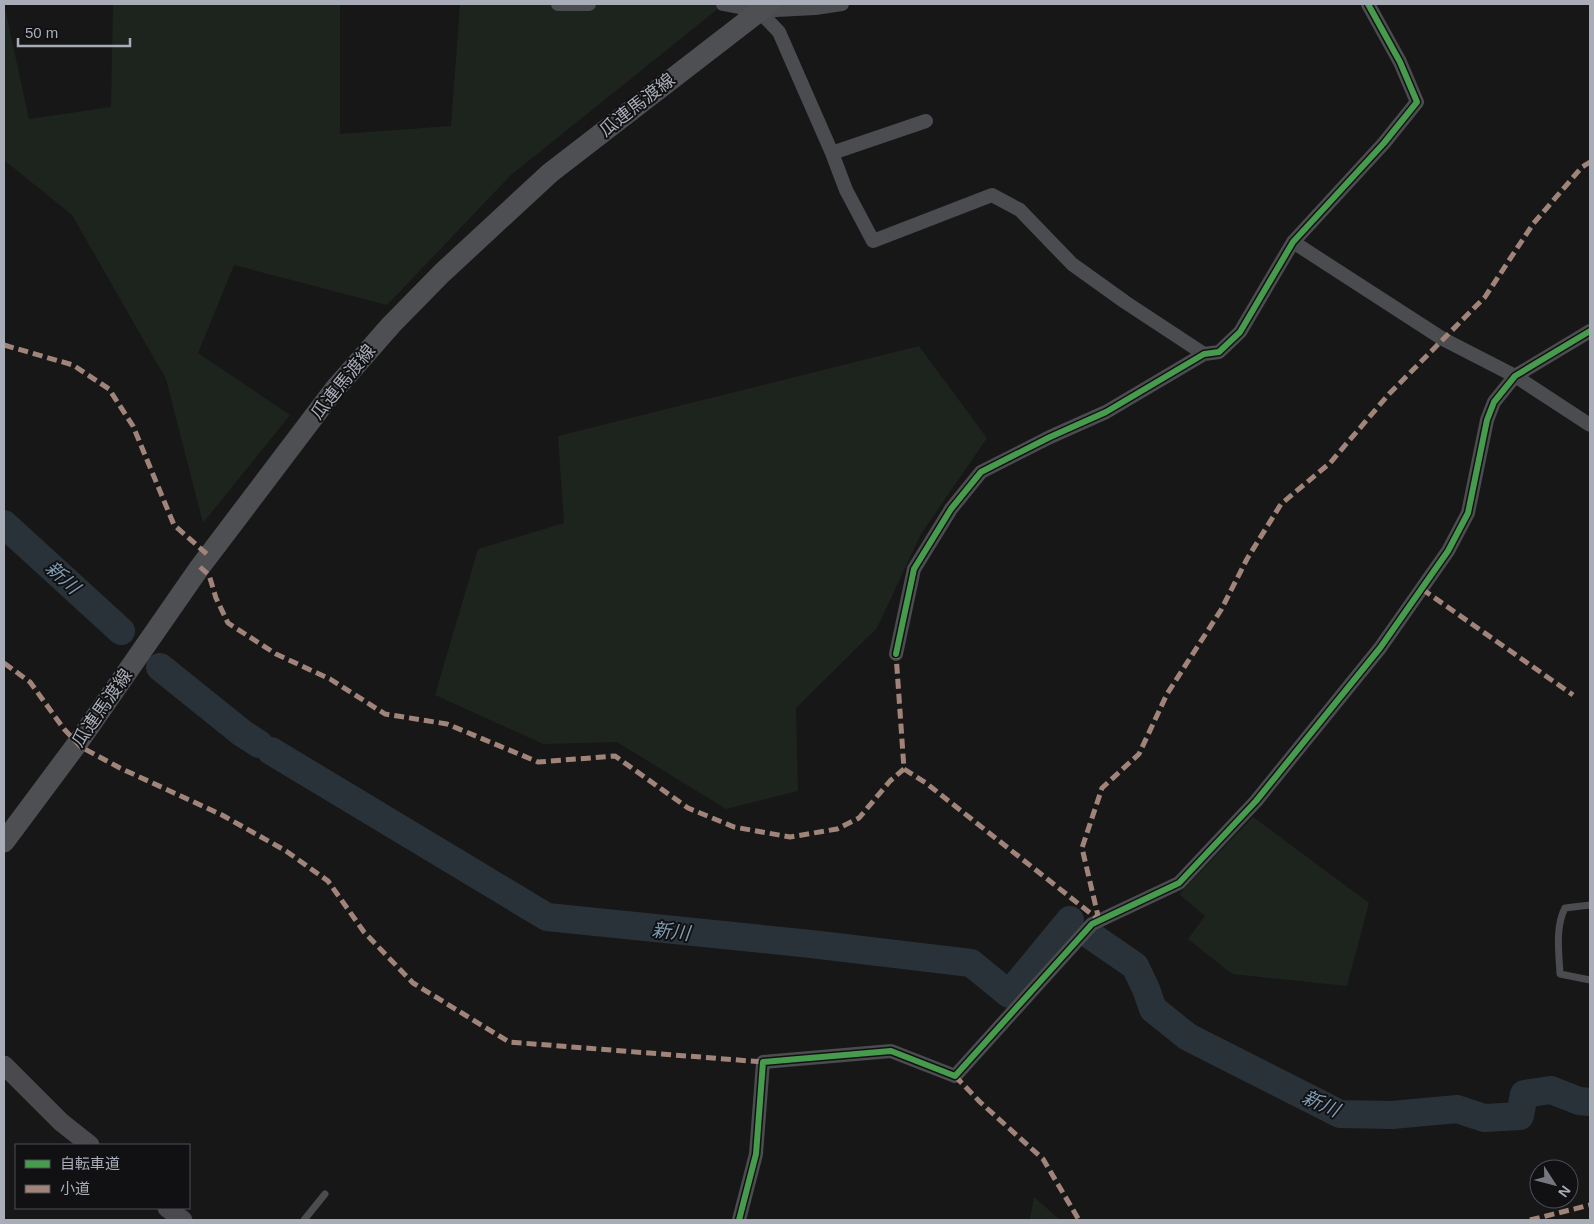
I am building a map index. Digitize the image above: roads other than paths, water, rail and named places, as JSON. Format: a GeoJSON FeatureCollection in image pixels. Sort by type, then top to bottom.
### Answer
{"type":"FeatureCollection","features":[{"type":"Feature","properties":{"kind":"main road","name":"瓜連馬渡線"},"geometry":{"type":"LineString","coordinates":[[4,842],[77,744],[200,567],[334,390],[391,325],[442,273],[550,173],[764,7]]}},
{"type":"Feature","properties":{"kind":"main road"},"geometry":{"type":"LineString","coordinates":[[4,1065],[61,1122],[89,1144]]}},
{"type":"Feature","properties":{"kind":"main road"},"geometry":{"type":"LineString","coordinates":[[168,1209],[183,1220]]}},
{"type":"Feature","properties":{"kind":"street"},"geometry":{"type":"LineString","coordinates":[[558,4],[589,4]]}},
{"type":"Feature","properties":{"kind":"street"},"geometry":{"type":"LineString","coordinates":[[723,4],[815,8],[842,4]]}},
{"type":"Feature","properties":{"kind":"street"},"geometry":{"type":"LineString","coordinates":[[896,654],[914,568],[950,509],[981,472],[1050,436],[1106,412],[1204,354],[1219,352],[1240,332],[1293,242],[1384,143],[1417,102],[1400,62],[1368,4]]}},
{"type":"Feature","properties":{"kind":"street"},"geometry":{"type":"LineString","coordinates":[[764,7],[779,32],[832,153],[846,190],[874,241],[992,195],[1020,210],[1072,264],[1124,302],[1204,354]]}},
{"type":"Feature","properties":{"kind":"street"},"geometry":{"type":"LineString","coordinates":[[832,153],[926,121]]}},
{"type":"Feature","properties":{"kind":"street"},"geometry":{"type":"LineString","coordinates":[[1293,242],[1443,338],[1515,376],[1590,425]]}},
{"type":"Feature","properties":{"kind":"street"},"geometry":{"type":"LineString","coordinates":[[739,1220],[756,1154],[763,1062],[892,1050],[955,1076],[1092,924],[1178,883],[1256,801],[1380,648],[1448,551],[1468,513],[1488,420],[1494,402],[1515,376],[1590,331]]}},
{"type":"Feature","properties":{"kind":"lane"},"geometry":{"type":"LineString","coordinates":[[1590,905],[1565,908],[1560,918],[1559,956],[1560,974],[1590,980]]}},
{"type":"Feature","properties":{"kind":"lane"},"geometry":{"type":"LineString","coordinates":[[304,1220],[325,1194]]}},
{"type":"Feature","properties":{"kind":"waterway","name":"新川"},"geometry":{"type":"LineString","coordinates":[[4,524],[121,631]]}},
{"type":"Feature","properties":{"kind":"waterway","name":"新川"},"geometry":{"type":"LineString","coordinates":[[160,667],[242,733],[259,744]]}},
{"type":"Feature","properties":{"kind":"waterway","name":"新川"},"geometry":{"type":"LineString","coordinates":[[271,751],[547,917],[811,944],[971,963],[1009,994],[1070,920]]}},
{"type":"Feature","properties":{"kind":"waterway","name":"新川"},"geometry":{"type":"LineString","coordinates":[[1090,935],[1135,966],[1153,1009],[1188,1037],[1340,1114],[1392,1115],[1457,1109],[1484,1118],[1520,1116],[1524,1094],[1551,1090],[1579,1101],[1590,1102]]}}]}
